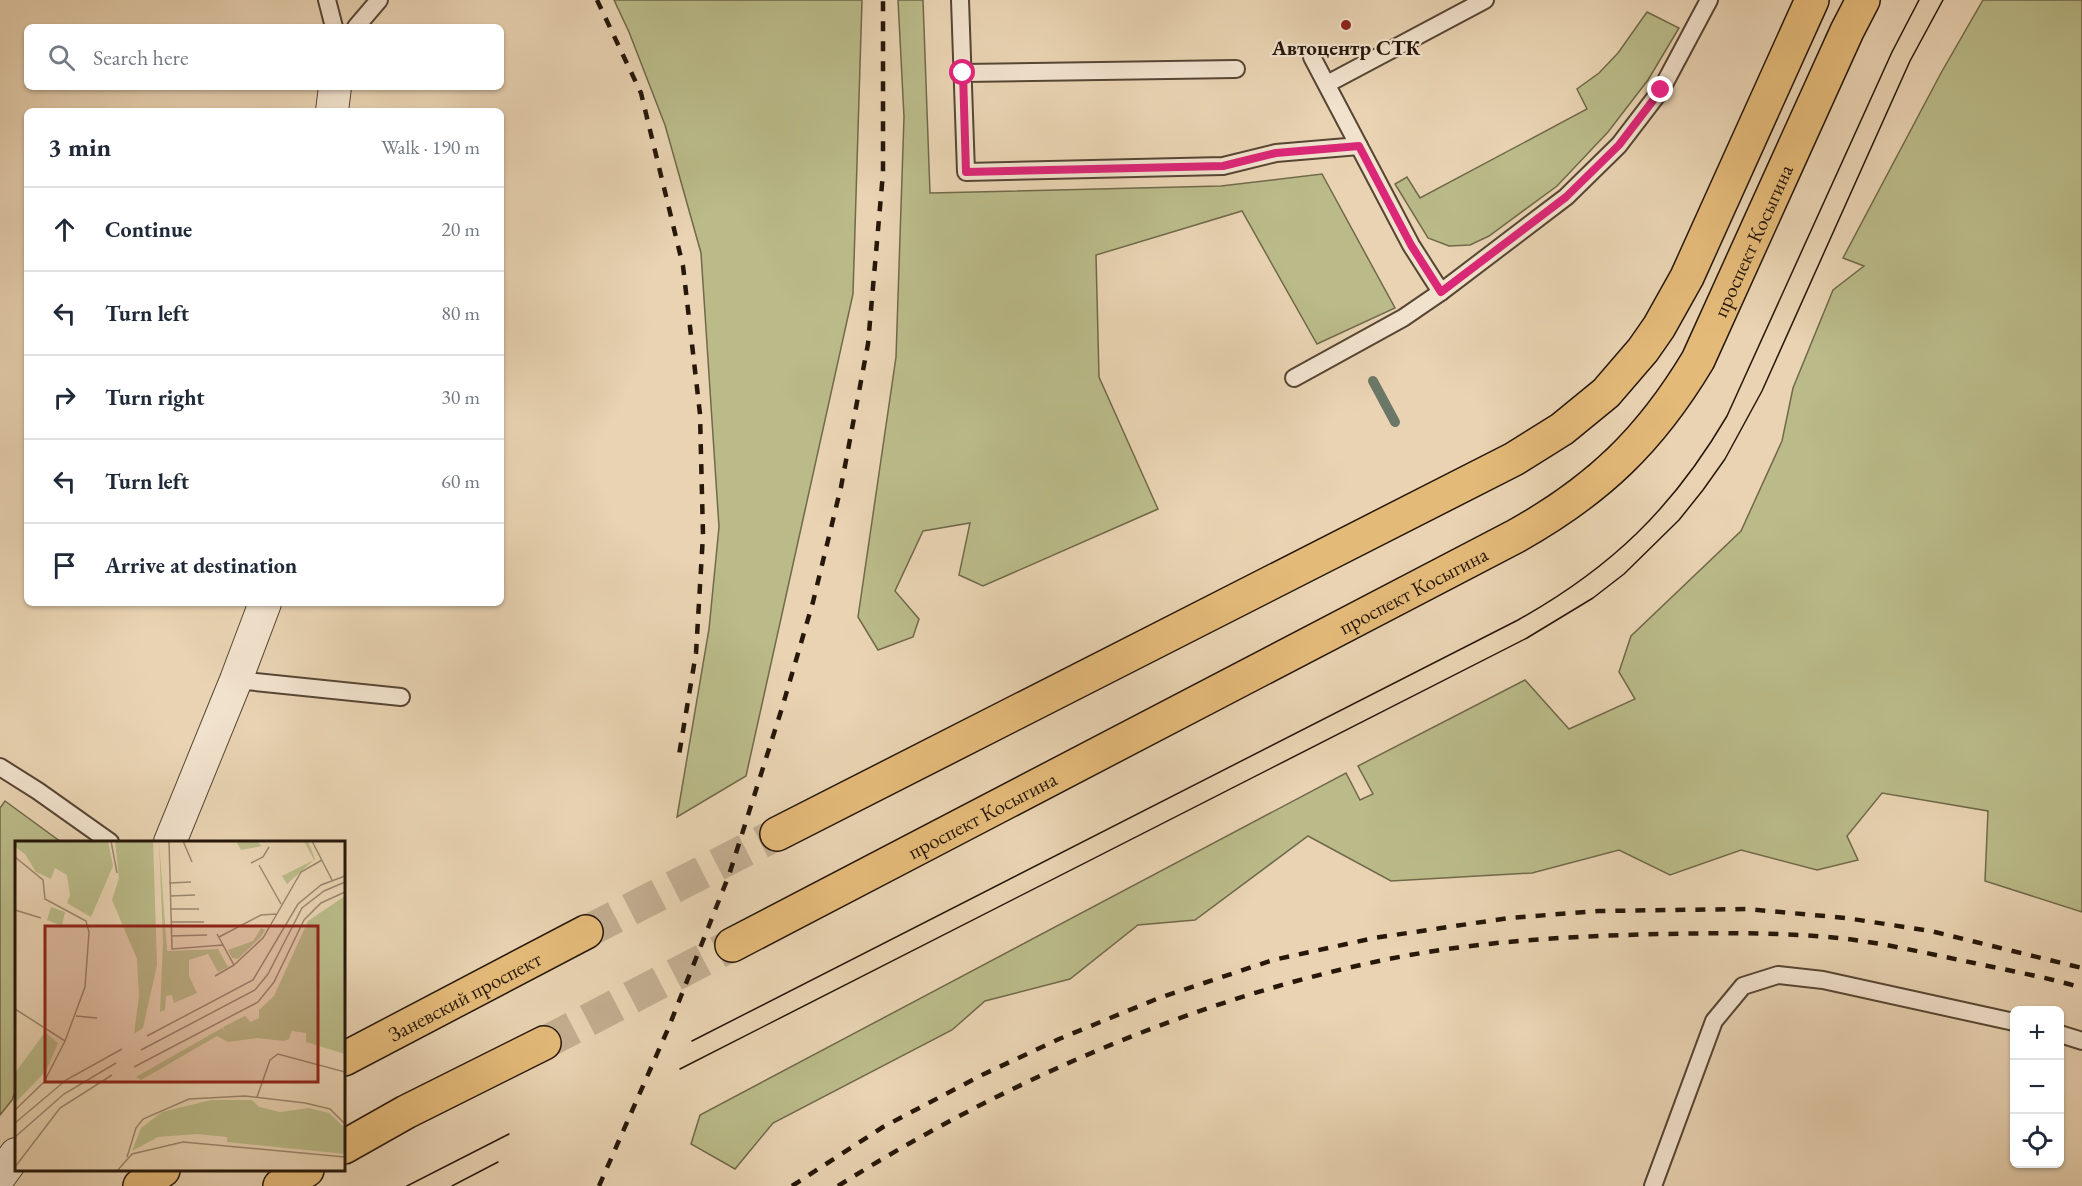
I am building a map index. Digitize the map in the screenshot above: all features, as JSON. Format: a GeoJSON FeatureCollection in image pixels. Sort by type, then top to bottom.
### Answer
{"type":"FeatureCollection","features":[{"type":"Feature","properties":{"kind":"main road"},"geometry":{"type":"LineString","coordinates":[[777,834],[1514,459],[1539,445],[1585,412],[1606,393],[1637,357],[1674,302],[1812,0]]}},
{"type":"Feature","properties":{"kind":"main road","name":"проспект Косыгина"},"geometry":{"type":"LineString","coordinates":[[732,945],[1516,536],[1571,503],[1597,483],[1649,430],[1682,387],[1698,360],[1842,41],[1863,0]]}},
{"type":"Feature","properties":{"kind":"main road","name":"Заневский проспект"},"geometry":{"type":"LineString","coordinates":[[345,1058],[586,932]]}},
{"type":"Feature","properties":{"kind":"main road"},"geometry":{"type":"LineString","coordinates":[[345,1146],[406,1112],[541,1044]]}},
{"type":"Feature","properties":{"kind":"main road"},"geometry":{"type":"LineString","coordinates":[[140,1186],[162,1171]]}},
{"type":"Feature","properties":{"kind":"main road"},"geometry":{"type":"LineString","coordinates":[[280,1186],[305,1171]]}},
{"type":"Feature","properties":{"kind":"street"},"geometry":{"type":"LineString","coordinates":[[333,108],[335,90]]}},
{"type":"Feature","properties":{"kind":"street"},"geometry":{"type":"LineString","coordinates":[[171,841],[264,606]]}},
{"type":"Feature","properties":{"kind":"street"},"geometry":{"type":"LineString","coordinates":[[0,1176],[15,1155]]}},
{"type":"Feature","properties":{"kind":"lane"},"geometry":{"type":"LineString","coordinates":[[327,0],[333,24]]}},
{"type":"Feature","properties":{"kind":"lane"},"geometry":{"type":"LineString","coordinates":[[359,24],[379,0]]}},
{"type":"Feature","properties":{"kind":"lane"},"geometry":{"type":"LineString","coordinates":[[960,0],[966,172],[1223,166],[1276,153],[1359,146]]}},
{"type":"Feature","properties":{"kind":"lane"},"geometry":{"type":"LineString","coordinates":[[1327,84],[1485,0]]}},
{"type":"Feature","properties":{"kind":"lane"},"geometry":{"type":"LineString","coordinates":[[1294,378],[1403,318],[1566,197],[1619,145],[1661,90],[1709,0]]}},
{"type":"Feature","properties":{"kind":"lane"},"geometry":{"type":"LineString","coordinates":[[1312,57],[1411,245],[1441,292]]}},
{"type":"Feature","properties":{"kind":"lane"},"geometry":{"type":"LineString","coordinates":[[963,73],[1236,69]]}},
{"type":"Feature","properties":{"kind":"lane"},"geometry":{"type":"LineString","coordinates":[[236,680],[400,698]]}},
{"type":"Feature","properties":{"kind":"lane"},"geometry":{"type":"LineString","coordinates":[[0,767],[38,791],[107,841]]}},
{"type":"Feature","properties":{"kind":"lane"},"geometry":{"type":"LineString","coordinates":[[1653,1186],[1714,1021],[1743,986],[1778,975],[1823,980],[2010,1021]]}},
{"type":"Feature","properties":{"kind":"lane"},"geometry":{"type":"LineString","coordinates":[[2064,1036],[2082,1041]]}},
{"type":"Feature","properties":{"kind":"green space"},"geometry":{"type":"Polygon","coordinates":[[[614,0],[862,0],[853,294],[746,776],[677,817],[709,629],[719,527],[701,253],[665,125],[614,0]]]}},
{"type":"Feature","properties":{"kind":"green space"},"geometry":{"type":"Polygon","coordinates":[[[898,0],[923,0],[930,193],[1221,186],[1322,174],[1395,308],[1317,344],[1242,211],[1096,255],[1099,377],[1158,509],[983,586],[959,575],[970,523],[923,531],[895,591],[919,619],[913,637],[878,650],[858,617],[896,357],[904,117],[898,0]]]}},
{"type":"Feature","properties":{"kind":"green space"},"geometry":{"type":"Polygon","coordinates":[[[1983,0],[2082,0],[2082,912],[1985,881],[1988,811],[1882,793],[1847,836],[1858,860],[1817,870],[1741,850],[1670,875],[1619,850],[1532,873],[1391,881],[1308,836],[1195,920],[1138,925],[1070,979],[985,1001],[952,1030],[773,1123],[735,1169],[691,1144],[700,1115],[1346,773],[1360,800],[1373,794],[1358,766],[1525,680],[1569,729],[1635,699],[1619,672],[1631,636],[1741,531],[1782,441],[1793,388],[1833,290],[1864,266],[1843,258],[1941,73],[1983,0]]]}},
{"type":"Feature","properties":{"kind":"green space"},"geometry":{"type":"Polygon","coordinates":[[[1647,12],[1679,28],[1648,80],[1608,132],[1557,186],[1489,236],[1470,245],[1449,246],[1428,238],[1395,184],[1407,177],[1420,198],[1587,109],[1577,89],[1599,73],[1618,53],[1647,12]]]}},
{"type":"Feature","properties":{"kind":"green space"},"geometry":{"type":"Polygon","coordinates":[[[5,801],[60,841],[15,841],[15,1092],[0,1115],[0,808],[5,801]]]}},
{"type":"Feature","properties":{"kind":"waterway"},"geometry":{"type":"LineString","coordinates":[[1373,381],[1395,422]]}},
{"type":"Feature","properties":{"kind":"tunnel"},"geometry":{"type":"LineString","coordinates":[[586,932],[777,834]]}},
{"type":"Feature","properties":{"kind":"tunnel"},"geometry":{"type":"LineString","coordinates":[[544,1043],[732,945]]}},
{"type":"Feature","properties":{"kind":"tram line"},"geometry":{"type":"LineString","coordinates":[[692,1041],[1518,620],[1551,600],[1611,557],[1662,507],[1685,479],[1727,416],[1892,52],[1919,0]]}},
{"type":"Feature","properties":{"kind":"tram line"},"geometry":{"type":"LineString","coordinates":[[680,1069],[1527,638],[1593,598],[1624,574],[1679,520],[1725,459],[1762,391],[1910,61],[1943,0]]}},
{"type":"Feature","properties":{"kind":"tram line"},"geometry":{"type":"LineString","coordinates":[[407,1186],[509,1134]]}},
{"type":"Feature","properties":{"kind":"tram line"},"geometry":{"type":"LineString","coordinates":[[452,1186],[498,1162]]}},
{"type":"Feature","properties":{"kind":"railway"},"geometry":{"type":"LineString","coordinates":[[597,0],[641,93],[683,266],[700,414],[703,535],[696,653],[678,761]]}},
{"type":"Feature","properties":{"kind":"railway"},"geometry":{"type":"LineString","coordinates":[[599,1186],[668,1029],[729,875],[813,602],[841,487],[868,344],[883,173],[883,0]]}},
{"type":"Feature","properties":{"kind":"railway"},"geometry":{"type":"LineString","coordinates":[[792,1186],[883,1127],[982,1075],[1059,1039],[1159,998],[1273,960],[1374,938],[1509,918],[1598,911],[1747,909],[1846,918],[1931,931],[2082,968]]}},
{"type":"Feature","properties":{"kind":"railway"},"geometry":{"type":"LineString","coordinates":[[838,1186],[901,1148],[1032,1080],[1171,1021],[1241,997],[1312,977],[1384,960],[1453,948],[1593,936],[1707,933],[1795,935],[1839,938],[1890,946],[2028,974],[2082,988]]}},
{"type":"Feature","properties":{"kind":"place","name":"Автоцентр СТК"},"geometry":{"type":"Point","coordinates":[1346,25]}},
{"type":"Feature","properties":{"kind":"route"},"geometry":{"type":"LineString","coordinates":[[963,73],[966,172],[1223,166],[1276,153],[1359,146],[1411,245],[1441,292],[1566,197],[1619,145],[1661,90]]}}]}
